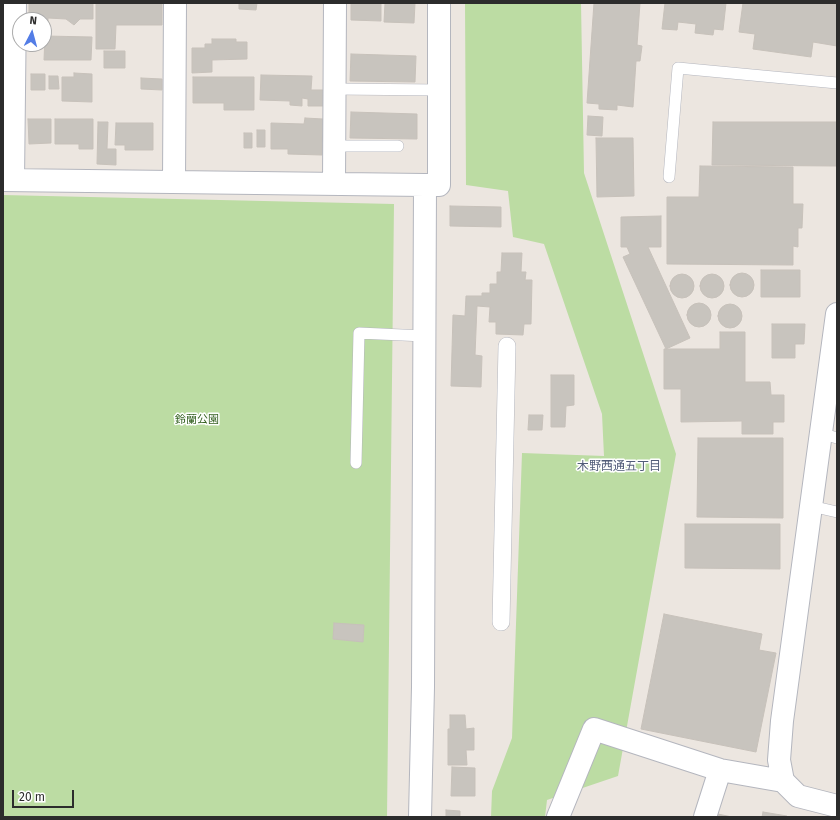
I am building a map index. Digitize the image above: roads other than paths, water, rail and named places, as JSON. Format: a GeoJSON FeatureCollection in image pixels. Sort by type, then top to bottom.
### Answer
{"type":"FeatureCollection","features":[{"type":"Feature","properties":{"kind":"street"},"geometry":{"type":"LineString","coordinates":[[15,3],[8,180],[439,185],[439,3]]}},
{"type":"Feature","properties":{"kind":"street"},"geometry":{"type":"LineString","coordinates":[[174,182],[175,3]]}},
{"type":"Feature","properties":{"kind":"street"},"geometry":{"type":"LineString","coordinates":[[334,183],[336,3]]}},
{"type":"Feature","properties":{"kind":"street"},"geometry":{"type":"LineString","coordinates":[[420,817],[423,679],[425,184]]}},
{"type":"Feature","properties":{"kind":"street"},"geometry":{"type":"LineString","coordinates":[[837,314],[829,435],[810,506],[782,721],[779,760],[783,781],[798,796],[837,806]]}},
{"type":"Feature","properties":{"kind":"street"},"geometry":{"type":"LineString","coordinates":[[501,622],[507,346]]}},
{"type":"Feature","properties":{"kind":"street"},"geometry":{"type":"LineString","coordinates":[[558,817],[594,729],[720,770],[783,781]]}},
{"type":"Feature","properties":{"kind":"street"},"geometry":{"type":"LineString","coordinates":[[705,817],[720,770]]}},
{"type":"Feature","properties":{"kind":"lane"},"geometry":{"type":"LineString","coordinates":[[669,177],[678,68],[837,83]]}},
{"type":"Feature","properties":{"kind":"lane"},"geometry":{"type":"LineString","coordinates":[[335,89],[439,90]]}},
{"type":"Feature","properties":{"kind":"lane"},"geometry":{"type":"LineString","coordinates":[[334,146],[398,146]]}},
{"type":"Feature","properties":{"kind":"lane"},"geometry":{"type":"LineString","coordinates":[[356,463],[359,333],[424,336]]}},
{"type":"Feature","properties":{"kind":"lane"},"geometry":{"type":"LineString","coordinates":[[810,506],[837,512]]}},
{"type":"Feature","properties":{"kind":"district","name":"木野西通五丁目"},"geometry":{"type":"Point","coordinates":[619,467]}},
{"type":"Feature","properties":{"kind":"park label","name":"鈴蘭公園"},"geometry":{"type":"Point","coordinates":[197,420]}}]}
